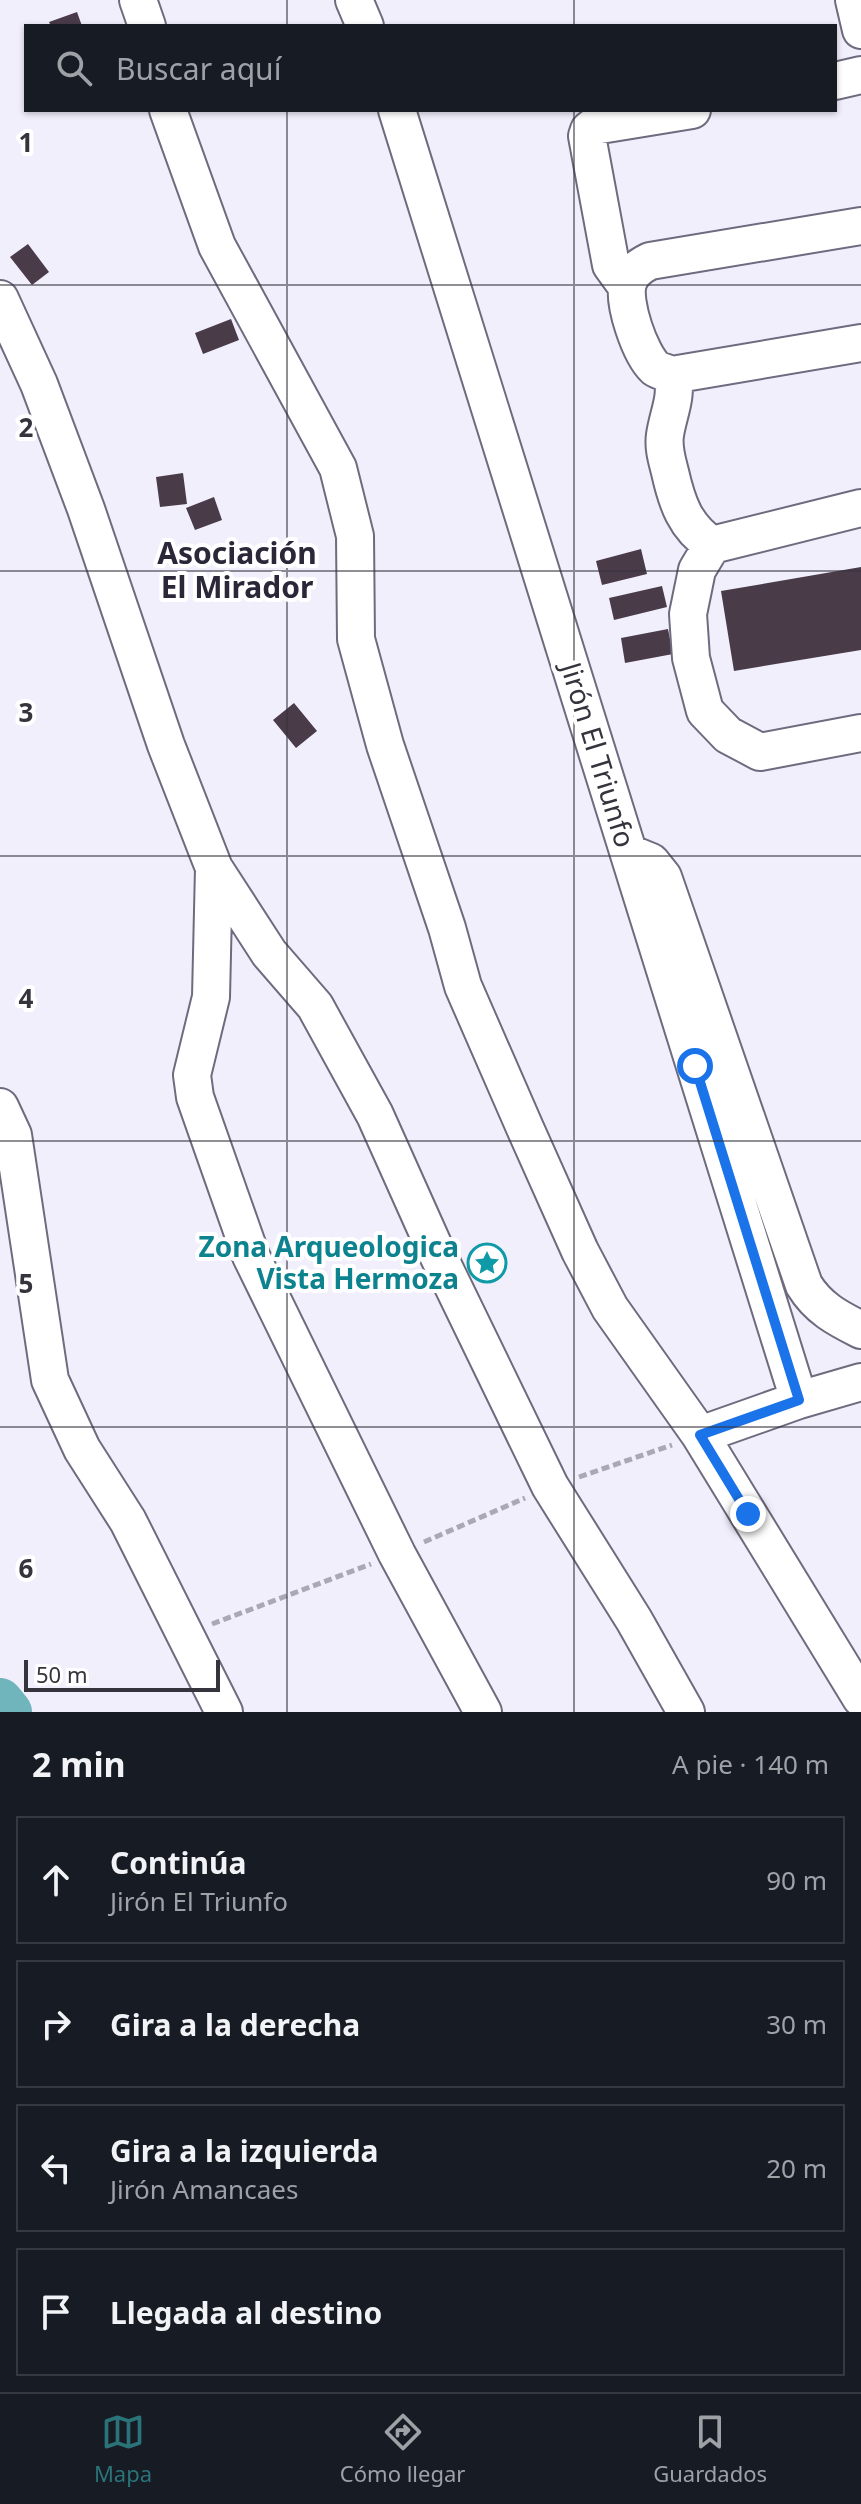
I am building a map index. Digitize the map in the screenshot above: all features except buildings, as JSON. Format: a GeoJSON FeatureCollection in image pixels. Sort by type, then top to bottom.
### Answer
{"type":"FeatureCollection","features":[{"type":"Feature","properties":{"kind":"street"},"geometry":{"type":"LineString","coordinates":[[138,0],[146,24]]}},
{"type":"Feature","properties":{"kind":"street"},"geometry":{"type":"LineString","coordinates":[[354,0],[364,24]]}},
{"type":"Feature","properties":{"kind":"street"},"geometry":{"type":"LineString","coordinates":[[854,0],[861,30]]}},
{"type":"Feature","properties":{"kind":"street"},"geometry":{"type":"LineString","coordinates":[[837,81],[861,75]]}},
{"type":"Feature","properties":{"kind":"street"},"geometry":{"type":"LineString","coordinates":[[169,112],[217,246],[338,468],[355,536],[356,639],[385,745],[447,928],[463,986],[580,1251],[610,1308],[700,1435],[861,1698]]}},
{"type":"Feature","properties":{"kind":"street","name":"Jirón El Triunfo"},"geometry":{"type":"LineString","coordinates":[[398,112],[799,1400]]}},
{"type":"Feature","properties":{"kind":"street"},"geometry":{"type":"LineString","coordinates":[[680,112],[594,126],[587,136],[611,265],[627,287],[635,333],[655,368],[672,375],[861,343]]}},
{"type":"Feature","properties":{"kind":"street"},"geometry":{"type":"LineString","coordinates":[[627,287],[635,271],[650,261],[861,226]]}},
{"type":"Feature","properties":{"kind":"street"},"geometry":{"type":"LineString","coordinates":[[0,299],[50,412],[166,745],[214,868],[269,953],[315,1006],[375,1115],[441,1264],[550,1486],[634,1620],[686,1712]]}},
{"type":"Feature","properties":{"kind":"street"},"geometry":{"type":"LineString","coordinates":[[672,375],[676,391],[664,446],[679,508],[696,533],[712,545]]}},
{"type":"Feature","properties":{"kind":"street"},"geometry":{"type":"LineString","coordinates":[[861,508],[712,545],[697,570],[688,614],[691,658],[705,711],[728,735],[760,752],[861,733]]}},
{"type":"Feature","properties":{"kind":"street"},"geometry":{"type":"LineString","coordinates":[[629,853],[651,862],[663,877],[804,1285],[812,1299],[831,1315],[861,1330]]}},
{"type":"Feature","properties":{"kind":"street"},"geometry":{"type":"LineString","coordinates":[[214,868],[211,997],[192,1075],[195,1097],[251,1256],[397,1554],[483,1712]]}},
{"type":"Feature","properties":{"kind":"street"},"geometry":{"type":"LineString","coordinates":[[0,1107],[13,1135],[50,1380],[82,1449],[128,1521],[224,1712]]}},
{"type":"Feature","properties":{"kind":"street"},"geometry":{"type":"LineString","coordinates":[[700,1435],[861,1382]]}},
{"type":"Feature","properties":{"kind":"path"},"geometry":{"type":"LineString","coordinates":[[185,1635],[397,1554],[550,1486],[700,1435]]}},
{"type":"Feature","properties":{"kind":"waterway"},"geometry":{"type":"LineString","coordinates":[[0,1701],[9,1712]]}},
{"type":"Feature","properties":{"kind":"place","name":"Zona Arqueologica Vista Hermoza"},"geometry":{"type":"Point","coordinates":[487,1263]}},
{"type":"Feature","properties":{"kind":"district","name":"Asociación El Mirador"},"geometry":{"type":"Point","coordinates":[237,571]}},
{"type":"Feature","properties":{"kind":"route"},"geometry":{"type":"LineString","coordinates":[[695,1066],[799,1400],[700,1435],[748,1514]]}}]}
